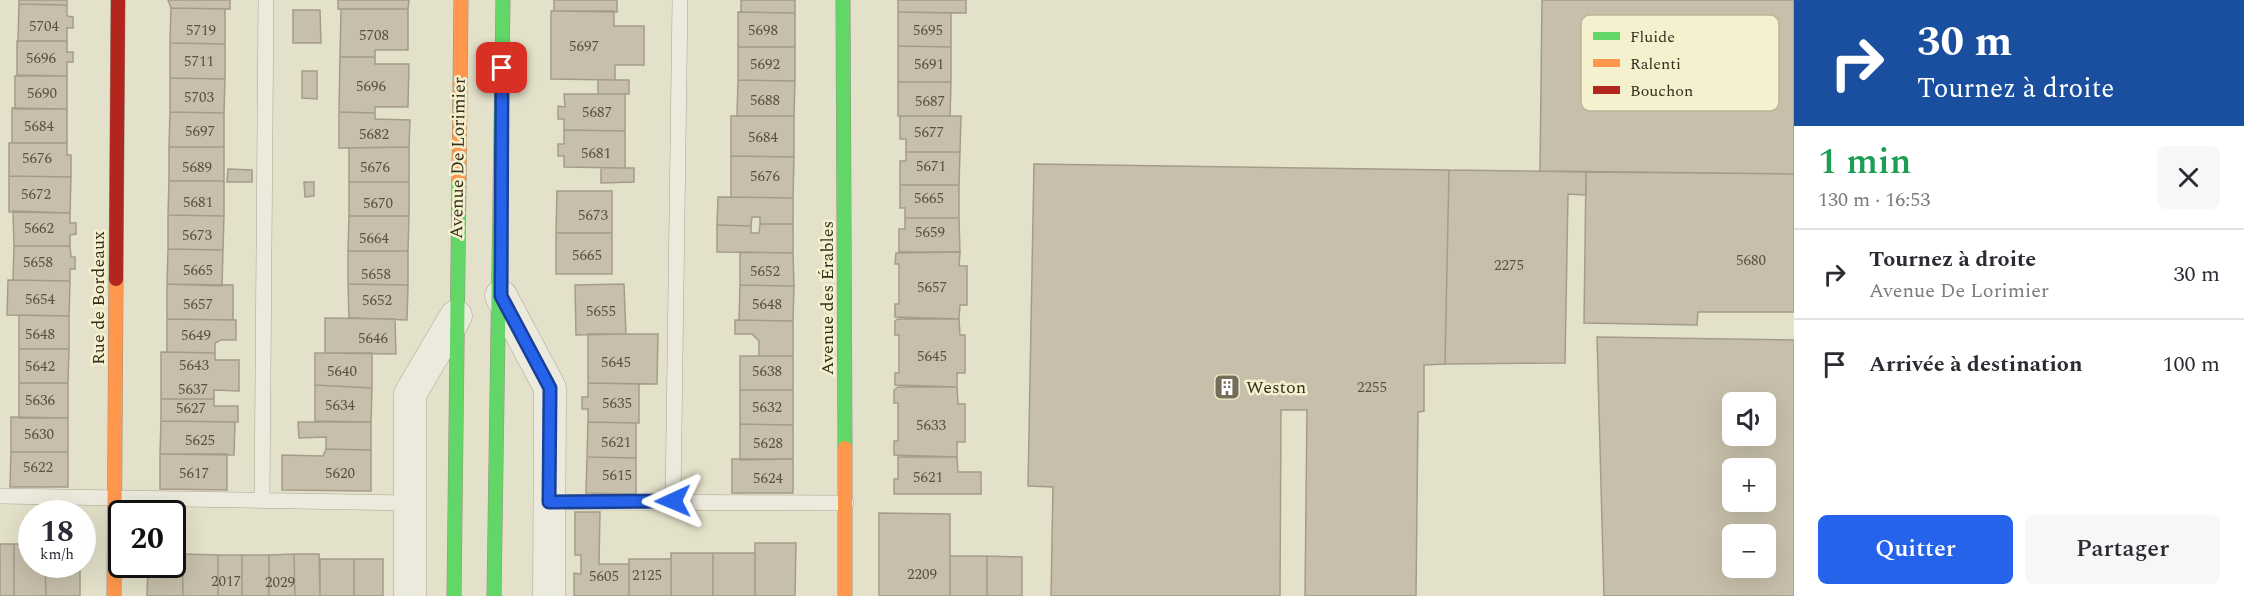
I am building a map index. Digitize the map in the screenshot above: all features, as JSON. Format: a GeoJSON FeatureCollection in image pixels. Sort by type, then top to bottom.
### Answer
{"type":"FeatureCollection","features":[{"type":"Feature","properties":{"kind":"street","name":"Rue de Bordeaux"},"geometry":{"type":"LineString","coordinates":[[114,596],[118,0]]}},
{"type":"Feature","properties":{"kind":"street","name":"Avenue De Lorimier"},"geometry":{"type":"LineString","coordinates":[[454,596],[461,0]]}},
{"type":"Feature","properties":{"kind":"street"},"geometry":{"type":"LineString","coordinates":[[494,596],[501,296],[503,0]]}},
{"type":"Feature","properties":{"kind":"street","name":"Avenue des Érables"},"geometry":{"type":"LineString","coordinates":[[843,0],[845,596]]}},
{"type":"Feature","properties":{"kind":"street"},"geometry":{"type":"LineString","coordinates":[[501,296],[550,388],[549,596]]}},
{"type":"Feature","properties":{"kind":"street","name":"Avenue De Lorimier"},"geometry":{"type":"LineString","coordinates":[[410,596],[410,394],[456,316]]}},
{"type":"Feature","properties":{"kind":"lane"},"geometry":{"type":"LineString","coordinates":[[262,499],[266,0]]}},
{"type":"Feature","properties":{"kind":"lane"},"geometry":{"type":"LineString","coordinates":[[673,501],[680,0]]}},
{"type":"Feature","properties":{"kind":"lane"},"geometry":{"type":"LineString","coordinates":[[0,496],[410,503]]}},
{"type":"Feature","properties":{"kind":"lane"},"geometry":{"type":"LineString","coordinates":[[549,502],[846,503]]}},
{"type":"Feature","properties":{"kind":"building"},"geometry":{"type":"Polygon","coordinates":[[[19,0],[67,0],[67,5],[19,4],[19,0]]]}},
{"type":"Feature","properties":{"kind":"building"},"geometry":{"type":"Polygon","coordinates":[[[168,0],[230,0],[230,9],[171,8],[168,0]]]}},
{"type":"Feature","properties":{"kind":"building"},"geometry":{"type":"Polygon","coordinates":[[[338,0],[409,0],[408,9],[338,9],[338,0]]]}},
{"type":"Feature","properties":{"kind":"building"},"geometry":{"type":"Polygon","coordinates":[[[554,0],[617,0],[617,12],[554,11],[554,0]]]}},
{"type":"Feature","properties":{"kind":"building"},"geometry":{"type":"Polygon","coordinates":[[[741,0],[795,0],[795,13],[741,12],[741,0]]]}},
{"type":"Feature","properties":{"kind":"building"},"geometry":{"type":"Polygon","coordinates":[[[898,0],[966,0],[966,13],[898,12],[898,0]]]}},
{"type":"Feature","properties":{"kind":"building"},"geometry":{"type":"Polygon","coordinates":[[[1542,0],[1794,0],[1794,174],[1540,171],[1542,0]]]}},
{"type":"Feature","properties":{"kind":"building"},"geometry":{"type":"Polygon","coordinates":[[[19,4],[67,5],[67,16],[73,17],[73,28],[67,28],[67,41],[18,41],[19,4]]]}},
{"type":"Feature","properties":{"kind":"building"},"geometry":{"type":"Polygon","coordinates":[[[171,8],[225,9],[225,44],[170,43],[171,8]]]}},
{"type":"Feature","properties":{"kind":"building"},"geometry":{"type":"Polygon","coordinates":[[[341,9],[408,9],[408,50],[375,50],[375,57],[340,57],[341,9]]]}},
{"type":"Feature","properties":{"kind":"building"},"geometry":{"type":"Polygon","coordinates":[[[293,10],[320,10],[321,43],[293,43],[293,10]]]}},
{"type":"Feature","properties":{"kind":"building"},"geometry":{"type":"Polygon","coordinates":[[[551,11],[614,11],[614,26],[644,26],[644,65],[615,65],[615,80],[551,79],[551,11]]]}},
{"type":"Feature","properties":{"kind":"building"},"geometry":{"type":"Polygon","coordinates":[[[738,12],[795,13],[795,47],[738,47],[738,12]]]}},
{"type":"Feature","properties":{"kind":"building"},"geometry":{"type":"Polygon","coordinates":[[[898,12],[951,13],[951,47],[898,46],[898,12]]]}},
{"type":"Feature","properties":{"kind":"building"},"geometry":{"type":"Polygon","coordinates":[[[17,41],[67,41],[67,52],[73,52],[73,62],[67,62],[67,76],[17,75],[17,41]]]}},
{"type":"Feature","properties":{"kind":"building"},"geometry":{"type":"Polygon","coordinates":[[[170,43],[225,44],[225,79],[170,78],[170,43]]]}},
{"type":"Feature","properties":{"kind":"building"},"geometry":{"type":"Polygon","coordinates":[[[898,46],[951,47],[951,82],[898,82],[898,46]]]}},
{"type":"Feature","properties":{"kind":"building"},"geometry":{"type":"Polygon","coordinates":[[[738,47],[795,47],[795,81],[738,80],[738,47]]]}},
{"type":"Feature","properties":{"kind":"building"},"geometry":{"type":"Polygon","coordinates":[[[340,57],[375,57],[375,64],[409,64],[408,107],[375,107],[375,113],[339,112],[340,57]]]}},
{"type":"Feature","properties":{"kind":"building"},"geometry":{"type":"Polygon","coordinates":[[[302,71],[317,71],[317,99],[302,98],[302,71]]]}},
{"type":"Feature","properties":{"kind":"building"},"geometry":{"type":"Polygon","coordinates":[[[15,76],[67,76],[67,109],[15,109],[15,76]]]}},
{"type":"Feature","properties":{"kind":"building"},"geometry":{"type":"Polygon","coordinates":[[[170,78],[225,79],[224,113],[170,112],[170,78]]]}},
{"type":"Feature","properties":{"kind":"building"},"geometry":{"type":"Polygon","coordinates":[[[598,80],[629,80],[629,94],[598,94],[598,80]]]}},
{"type":"Feature","properties":{"kind":"building"},"geometry":{"type":"Polygon","coordinates":[[[738,80],[795,81],[794,116],[737,116],[738,80]]]}},
{"type":"Feature","properties":{"kind":"building"},"geometry":{"type":"Polygon","coordinates":[[[898,82],[951,82],[950,116],[898,116],[898,82]]]}},
{"type":"Feature","properties":{"kind":"building"},"geometry":{"type":"Polygon","coordinates":[[[564,94],[625,94],[625,131],[564,130],[564,119],[558,119],[558,106],[565,107],[564,94]]]}},
{"type":"Feature","properties":{"kind":"building"},"geometry":{"type":"Polygon","coordinates":[[[12,108],[67,109],[67,143],[12,143],[12,108]]]}},
{"type":"Feature","properties":{"kind":"building"},"geometry":{"type":"Polygon","coordinates":[[[170,112],[224,113],[224,147],[169,147],[170,112]]]}},
{"type":"Feature","properties":{"kind":"building"},"geometry":{"type":"Polygon","coordinates":[[[339,112],[375,113],[375,119],[410,120],[409,147],[339,148],[339,112]]]}},
{"type":"Feature","properties":{"kind":"building"},"geometry":{"type":"Polygon","coordinates":[[[731,116],[794,116],[794,157],[731,156],[731,116]]]}},
{"type":"Feature","properties":{"kind":"building"},"geometry":{"type":"Polygon","coordinates":[[[900,116],[961,116],[960,152],[906,152],[906,139],[900,139],[900,116]]]}},
{"type":"Feature","properties":{"kind":"building"},"geometry":{"type":"Polygon","coordinates":[[[564,130],[625,131],[625,168],[564,167],[564,156],[558,156],[558,144],[564,144],[564,130]]]}},
{"type":"Feature","properties":{"kind":"building"},"geometry":{"type":"Polygon","coordinates":[[[9,143],[67,143],[67,155],[71,155],[71,177],[9,176],[9,143]]]}},
{"type":"Feature","properties":{"kind":"building"},"geometry":{"type":"Polygon","coordinates":[[[169,147],[224,147],[224,181],[169,181],[169,147]]]}},
{"type":"Feature","properties":{"kind":"building"},"geometry":{"type":"Polygon","coordinates":[[[409,147],[409,182],[349,182],[349,148],[409,147]]]}},
{"type":"Feature","properties":{"kind":"building"},"geometry":{"type":"Polygon","coordinates":[[[906,152],[960,152],[959,185],[900,185],[900,161],[906,161],[906,152]]]}},
{"type":"Feature","properties":{"kind":"building"},"geometry":{"type":"Polygon","coordinates":[[[731,156],[794,157],[793,198],[731,197],[731,156]]]}},
{"type":"Feature","properties":{"kind":"building","name":"Weston"},"geometry":{"type":"Polygon","coordinates":[[[1034,164],[1449,170],[1445,364],[1424,365],[1424,411],[1418,412],[1416,596],[1305,596],[1307,410],[1281,410],[1280,596],[1051,596],[1053,487],[1028,486],[1034,164]]]}},
{"type":"Feature","properties":{"kind":"building"},"geometry":{"type":"Polygon","coordinates":[[[601,168],[634,168],[634,182],[601,183],[601,168]]]}},
{"type":"Feature","properties":{"kind":"building"},"geometry":{"type":"Polygon","coordinates":[[[228,169],[252,170],[252,182],[227,182],[228,169]]]}},
{"type":"Feature","properties":{"kind":"building"},"geometry":{"type":"Polygon","coordinates":[[[1449,170],[1586,172],[1586,195],[1568,194],[1565,363],[1445,364],[1449,170]]]}},
{"type":"Feature","properties":{"kind":"building"},"geometry":{"type":"Polygon","coordinates":[[[1586,172],[1794,174],[1794,312],[1698,312],[1697,325],[1584,323],[1586,172]]]}},
{"type":"Feature","properties":{"kind":"building"},"geometry":{"type":"Polygon","coordinates":[[[9,176],[71,177],[70,213],[9,212],[9,176]]]}},
{"type":"Feature","properties":{"kind":"building"},"geometry":{"type":"Polygon","coordinates":[[[169,181],[224,181],[224,216],[168,215],[169,181]]]}},
{"type":"Feature","properties":{"kind":"building"},"geometry":{"type":"Polygon","coordinates":[[[304,182],[314,182],[314,196],[305,197],[304,182]]]}},
{"type":"Feature","properties":{"kind":"building"},"geometry":{"type":"Polygon","coordinates":[[[349,182],[409,182],[409,216],[349,216],[349,182]]]}},
{"type":"Feature","properties":{"kind":"building"},"geometry":{"type":"Polygon","coordinates":[[[900,185],[959,185],[959,218],[905,218],[905,208],[900,208],[900,185]]]}},
{"type":"Feature","properties":{"kind":"building"},"geometry":{"type":"Polygon","coordinates":[[[557,191],[612,191],[612,233],[556,233],[557,191]]]}},
{"type":"Feature","properties":{"kind":"building"},"geometry":{"type":"Polygon","coordinates":[[[718,197],[793,198],[793,224],[760,224],[760,217],[752,217],[751,226],[717,225],[718,197]]]}},
{"type":"Feature","properties":{"kind":"building"},"geometry":{"type":"Polygon","coordinates":[[[13,211],[70,213],[70,223],[76,223],[76,234],[70,235],[70,246],[14,246],[13,211]]]}},
{"type":"Feature","properties":{"kind":"building"},"geometry":{"type":"Polygon","coordinates":[[[168,215],[224,216],[223,250],[168,249],[168,215]]]}},
{"type":"Feature","properties":{"kind":"building"},"geometry":{"type":"Polygon","coordinates":[[[349,216],[409,216],[408,251],[348,251],[349,216]]]}},
{"type":"Feature","properties":{"kind":"building"},"geometry":{"type":"Polygon","coordinates":[[[905,218],[959,218],[960,252],[899,252],[899,229],[905,229],[905,218]]]}},
{"type":"Feature","properties":{"kind":"building"},"geometry":{"type":"Polygon","coordinates":[[[760,224],[793,224],[793,253],[717,252],[717,225],[751,226],[751,233],[759,233],[760,224]]]}},
{"type":"Feature","properties":{"kind":"building"},"geometry":{"type":"Polygon","coordinates":[[[556,233],[612,233],[612,274],[556,274],[556,233]]]}},
{"type":"Feature","properties":{"kind":"building"},"geometry":{"type":"Polygon","coordinates":[[[14,246],[70,246],[71,257],[75,257],[75,269],[70,269],[70,281],[13,280],[14,246]]]}},
{"type":"Feature","properties":{"kind":"building"},"geometry":{"type":"Polygon","coordinates":[[[168,249],[223,250],[222,286],[167,284],[168,249]]]}},
{"type":"Feature","properties":{"kind":"building"},"geometry":{"type":"Polygon","coordinates":[[[348,251],[408,251],[408,285],[348,284],[348,251]]]}},
{"type":"Feature","properties":{"kind":"building"},"geometry":{"type":"Polygon","coordinates":[[[740,252],[793,253],[794,286],[740,285],[740,252]]]}},
{"type":"Feature","properties":{"kind":"building"},"geometry":{"type":"Polygon","coordinates":[[[960,252],[959,266],[967,266],[967,305],[960,305],[959,319],[895,317],[895,304],[899,304],[899,264],[895,264],[896,253],[960,252]]]}},
{"type":"Feature","properties":{"kind":"building"},"geometry":{"type":"Polygon","coordinates":[[[8,280],[70,281],[69,316],[7,315],[8,280]]]}},
{"type":"Feature","properties":{"kind":"building"},"geometry":{"type":"Polygon","coordinates":[[[167,284],[233,285],[233,320],[167,319],[167,284]]]}},
{"type":"Feature","properties":{"kind":"building"},"geometry":{"type":"Polygon","coordinates":[[[348,284],[408,285],[407,320],[349,318],[348,284]]]}},
{"type":"Feature","properties":{"kind":"building"},"geometry":{"type":"Polygon","coordinates":[[[624,284],[626,334],[576,335],[575,285],[624,284]]]}},
{"type":"Feature","properties":{"kind":"building"},"geometry":{"type":"Polygon","coordinates":[[[740,285],[794,286],[793,321],[739,320],[740,285]]]}},
{"type":"Feature","properties":{"kind":"building"},"geometry":{"type":"Polygon","coordinates":[[[19,315],[69,316],[69,349],[19,349],[19,315]]]}},
{"type":"Feature","properties":{"kind":"building"},"geometry":{"type":"Polygon","coordinates":[[[325,318],[395,319],[396,354],[325,353],[325,318]]]}},
{"type":"Feature","properties":{"kind":"building"},"geometry":{"type":"Polygon","coordinates":[[[167,319],[236,320],[236,340],[221,340],[215,343],[215,353],[167,352],[167,319]]]}},
{"type":"Feature","properties":{"kind":"building"},"geometry":{"type":"Polygon","coordinates":[[[898,319],[959,319],[960,335],[965,335],[965,373],[957,373],[957,387],[895,385],[895,373],[899,373],[899,335],[895,335],[895,321],[898,319]]]}},
{"type":"Feature","properties":{"kind":"building"},"geometry":{"type":"Polygon","coordinates":[[[735,320],[793,321],[793,356],[759,356],[759,341],[752,334],[735,334],[735,320]]]}},
{"type":"Feature","properties":{"kind":"building"},"geometry":{"type":"Polygon","coordinates":[[[588,334],[658,334],[657,384],[588,383],[588,334]]]}},
{"type":"Feature","properties":{"kind":"building"},"geometry":{"type":"Polygon","coordinates":[[[1597,337],[1794,340],[1794,596],[1604,596],[1597,337]]]}},
{"type":"Feature","properties":{"kind":"building"},"geometry":{"type":"Polygon","coordinates":[[[19,349],[69,349],[68,383],[19,383],[19,349]]]}},
{"type":"Feature","properties":{"kind":"building"},"geometry":{"type":"Polygon","coordinates":[[[161,352],[215,353],[215,360],[239,360],[239,391],[214,390],[214,399],[161,399],[161,352]]]}},
{"type":"Feature","properties":{"kind":"building"},"geometry":{"type":"Polygon","coordinates":[[[315,353],[372,353],[372,388],[315,385],[315,353]]]}},
{"type":"Feature","properties":{"kind":"building"},"geometry":{"type":"Polygon","coordinates":[[[740,356],[793,356],[793,390],[740,390],[740,356]]]}},
{"type":"Feature","properties":{"kind":"building"},"geometry":{"type":"Polygon","coordinates":[[[19,383],[68,383],[68,418],[19,418],[19,383]]]}},
{"type":"Feature","properties":{"kind":"building"},"geometry":{"type":"Polygon","coordinates":[[[588,383],[639,384],[639,423],[588,422],[588,409],[582,409],[582,397],[588,397],[588,383]]]}},
{"type":"Feature","properties":{"kind":"building"},"geometry":{"type":"Polygon","coordinates":[[[315,385],[372,388],[371,422],[315,421],[315,385]]]}},
{"type":"Feature","properties":{"kind":"building"},"geometry":{"type":"Polygon","coordinates":[[[898,387],[957,387],[958,404],[965,404],[965,442],[957,442],[957,457],[894,455],[894,441],[898,441],[898,403],[894,403],[894,390],[898,387]]]}},
{"type":"Feature","properties":{"kind":"building"},"geometry":{"type":"Polygon","coordinates":[[[740,390],[793,390],[793,425],[740,424],[740,390]]]}},
{"type":"Feature","properties":{"kind":"building"},"geometry":{"type":"Polygon","coordinates":[[[161,399],[214,399],[214,406],[238,406],[238,422],[161,421],[161,399]]]}},
{"type":"Feature","properties":{"kind":"building"},"geometry":{"type":"Polygon","coordinates":[[[11,417],[68,418],[68,452],[11,452],[11,417]]]}},
{"type":"Feature","properties":{"kind":"building"},"geometry":{"type":"Polygon","coordinates":[[[161,421],[235,422],[234,455],[160,454],[161,421]]]}},
{"type":"Feature","properties":{"kind":"building"},"geometry":{"type":"Polygon","coordinates":[[[298,422],[371,422],[371,450],[326,449],[326,437],[299,438],[298,422]]]}},
{"type":"Feature","properties":{"kind":"building"},"geometry":{"type":"Polygon","coordinates":[[[588,422],[636,423],[636,458],[587,457],[588,422]]]}},
{"type":"Feature","properties":{"kind":"building"},"geometry":{"type":"Polygon","coordinates":[[[740,424],[793,425],[793,459],[740,460],[740,424]]]}},
{"type":"Feature","properties":{"kind":"building"},"geometry":{"type":"Polygon","coordinates":[[[326,449],[371,450],[371,491],[282,490],[282,455],[323,456],[326,449]]]}},
{"type":"Feature","properties":{"kind":"building"},"geometry":{"type":"Polygon","coordinates":[[[11,452],[68,452],[68,487],[10,487],[11,452]]]}},
{"type":"Feature","properties":{"kind":"building"},"geometry":{"type":"Polygon","coordinates":[[[160,454],[227,454],[227,490],[160,489],[160,454]]]}},
{"type":"Feature","properties":{"kind":"building"},"geometry":{"type":"Polygon","coordinates":[[[587,457],[636,458],[636,494],[586,493],[587,457]]]}},
{"type":"Feature","properties":{"kind":"building"},"geometry":{"type":"Polygon","coordinates":[[[898,457],[957,457],[958,472],[981,472],[981,494],[894,494],[894,479],[898,479],[898,457]]]}},
{"type":"Feature","properties":{"kind":"building"},"geometry":{"type":"Polygon","coordinates":[[[732,459],[793,459],[793,493],[732,493],[732,459]]]}},
{"type":"Feature","properties":{"kind":"building"},"geometry":{"type":"Polygon","coordinates":[[[575,512],[600,512],[599,564],[629,564],[629,596],[574,596],[574,573],[581,574],[581,555],[575,555],[575,512]]]}},
{"type":"Feature","properties":{"kind":"building"},"geometry":{"type":"Polygon","coordinates":[[[879,513],[950,514],[950,596],[879,596],[879,513]]]}},
{"type":"Feature","properties":{"kind":"building"},"geometry":{"type":"Polygon","coordinates":[[[755,543],[796,543],[795,596],[755,596],[755,543]]]}},
{"type":"Feature","properties":{"kind":"building"},"geometry":{"type":"Polygon","coordinates":[[[0,544],[14,544],[14,596],[0,596],[0,544]]]}},
{"type":"Feature","properties":{"kind":"building"},"geometry":{"type":"Polygon","coordinates":[[[14,544],[18,544],[18,578],[45,578],[46,596],[14,596],[14,544]]]}},
{"type":"Feature","properties":{"kind":"building"},"geometry":{"type":"Polygon","coordinates":[[[671,553],[713,553],[713,596],[671,596],[671,553]]]}},
{"type":"Feature","properties":{"kind":"building"},"geometry":{"type":"Polygon","coordinates":[[[713,553],[755,553],[755,596],[713,596],[713,553]]]}},
{"type":"Feature","properties":{"kind":"building"},"geometry":{"type":"Polygon","coordinates":[[[186,554],[218,555],[218,596],[183,596],[186,554]]]}},
{"type":"Feature","properties":{"kind":"building"},"geometry":{"type":"Polygon","coordinates":[[[294,554],[295,596],[269,596],[269,555],[294,554]]]}},
{"type":"Feature","properties":{"kind":"building"},"geometry":{"type":"Polygon","coordinates":[[[294,554],[319,554],[320,596],[295,596],[294,554]]]}},
{"type":"Feature","properties":{"kind":"building"},"geometry":{"type":"Polygon","coordinates":[[[218,555],[242,555],[242,596],[218,596],[218,555]]]}},
{"type":"Feature","properties":{"kind":"building"},"geometry":{"type":"Polygon","coordinates":[[[242,555],[269,555],[269,596],[242,596],[242,555]]]}},
{"type":"Feature","properties":{"kind":"building"},"geometry":{"type":"Polygon","coordinates":[[[950,556],[987,556],[987,596],[950,596],[950,556]]]}},
{"type":"Feature","properties":{"kind":"building"},"geometry":{"type":"Polygon","coordinates":[[[987,556],[1022,557],[1022,596],[987,596],[987,556]]]}},
{"type":"Feature","properties":{"kind":"building"},"geometry":{"type":"Polygon","coordinates":[[[320,559],[354,559],[354,596],[320,596],[320,559]]]}},
{"type":"Feature","properties":{"kind":"building"},"geometry":{"type":"Polygon","coordinates":[[[354,559],[383,559],[383,596],[354,596],[354,559]]]}},
{"type":"Feature","properties":{"kind":"building"},"geometry":{"type":"Polygon","coordinates":[[[629,559],[671,559],[671,596],[629,596],[629,559]]]}},
{"type":"Feature","properties":{"kind":"building"},"geometry":{"type":"Polygon","coordinates":[[[45,578],[80,578],[80,596],[46,596],[45,578]]]}},
{"type":"Feature","properties":{"kind":"building"},"geometry":{"type":"Polygon","coordinates":[[[148,578],[183,578],[183,596],[147,596],[148,578]]]}},
{"type":"Feature","properties":{"kind":"traffic: fast"},"geometry":{"type":"LineString","coordinates":[[494,596],[503,0]]}},
{"type":"Feature","properties":{"kind":"traffic: fast"},"geometry":{"type":"LineString","coordinates":[[843,0],[845,448]]}},
{"type":"Feature","properties":{"kind":"traffic: fast"},"geometry":{"type":"LineString","coordinates":[[454,596],[459,179]]}},
{"type":"Feature","properties":{"kind":"traffic: slow"},"geometry":{"type":"LineString","coordinates":[[459,179],[461,0]]}},
{"type":"Feature","properties":{"kind":"traffic: slow"},"geometry":{"type":"LineString","coordinates":[[114,596],[116,279]]}},
{"type":"Feature","properties":{"kind":"traffic: slow"},"geometry":{"type":"LineString","coordinates":[[845,448],[845,596]]}},
{"type":"Feature","properties":{"kind":"traffic: jam"},"geometry":{"type":"LineString","coordinates":[[116,279],[118,0]]}},
{"type":"Feature","properties":{"kind":"place","name":"Weston"},"geometry":{"type":"Point","coordinates":[1227,387]}},
{"type":"Feature","properties":{"kind":"route"},"geometry":{"type":"LineString","coordinates":[[502,68],[501,296],[550,388],[549,502],[673,501]]}}]}
